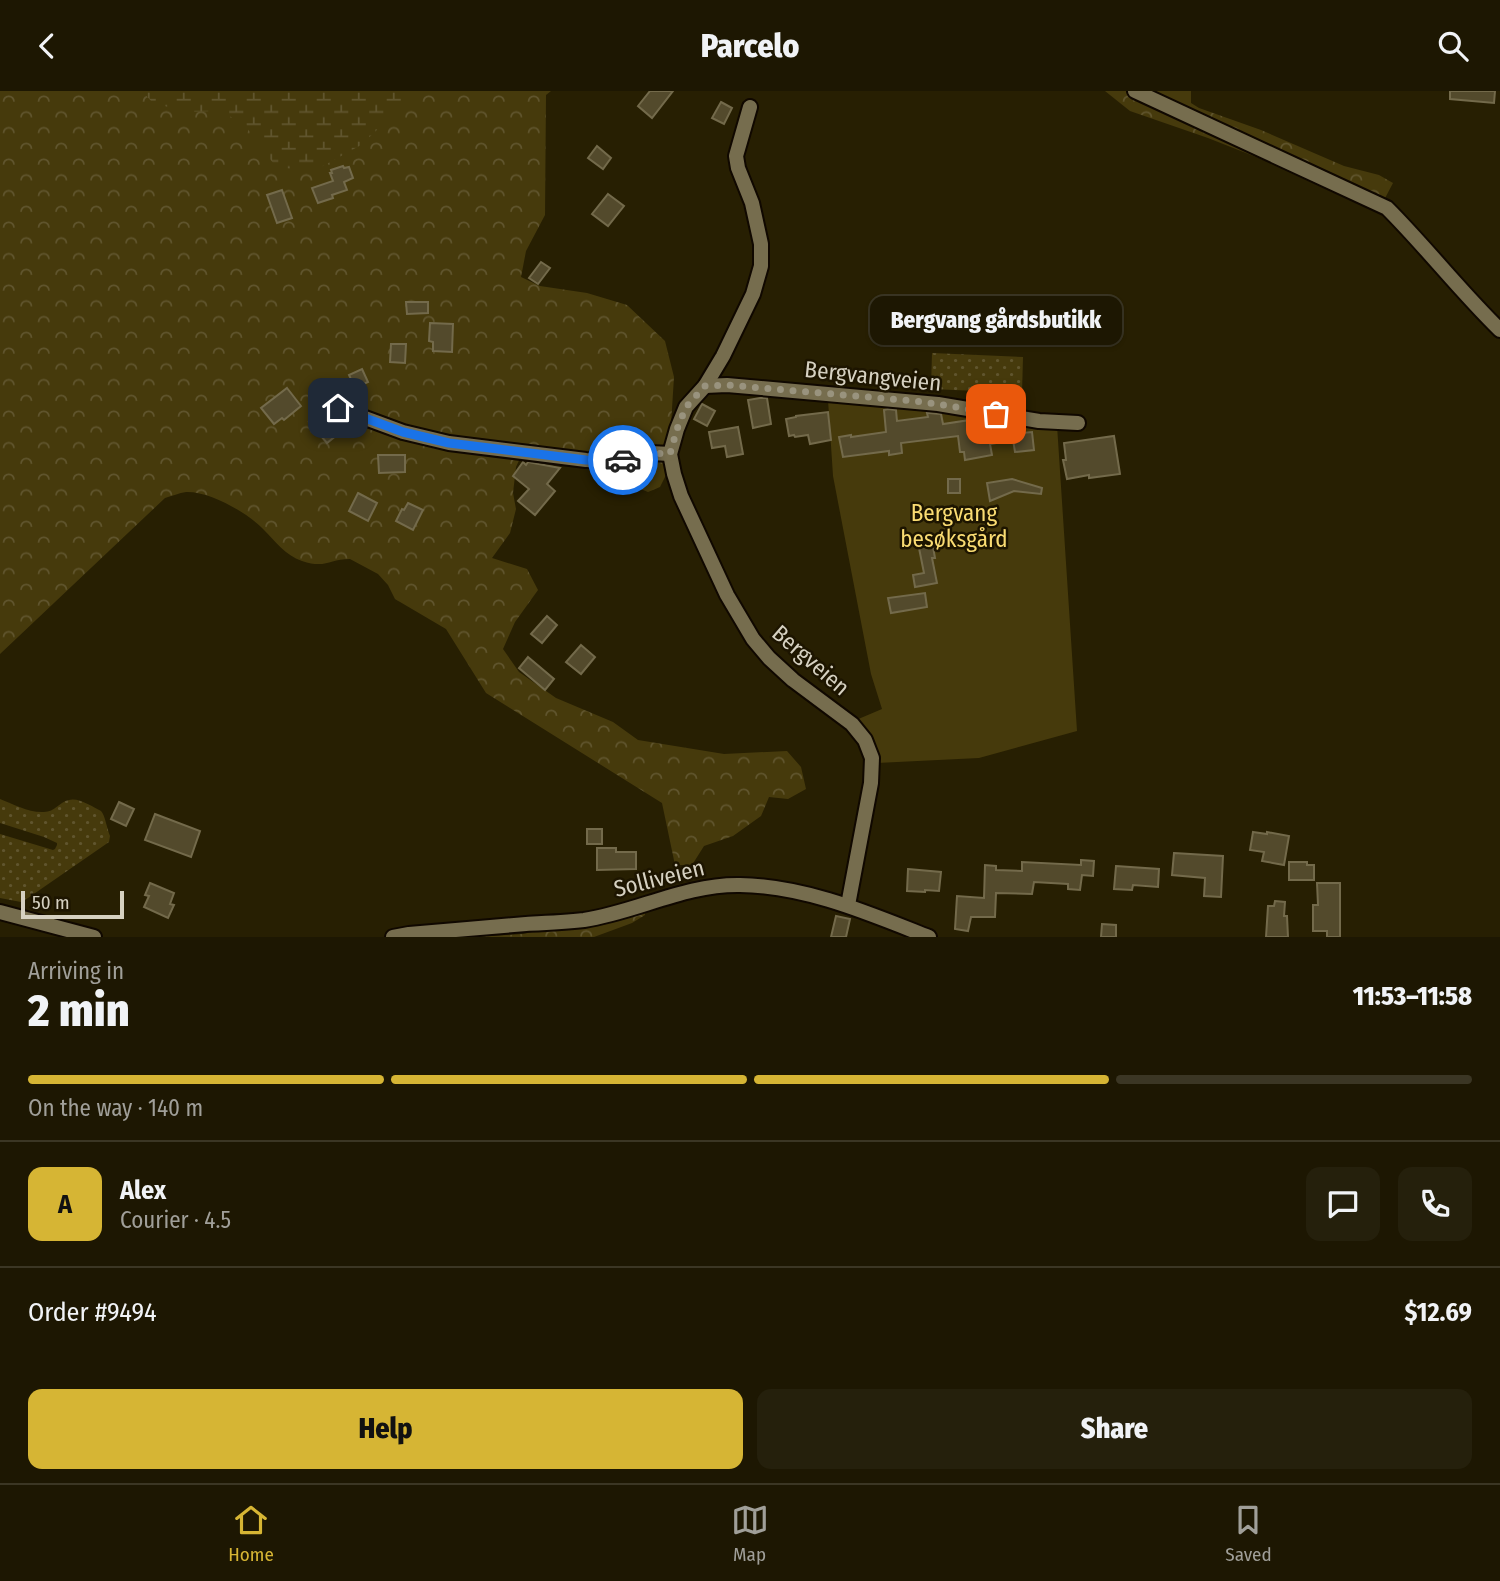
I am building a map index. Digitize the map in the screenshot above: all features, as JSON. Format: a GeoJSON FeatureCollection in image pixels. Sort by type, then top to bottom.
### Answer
{"type":"FeatureCollection","features":[{"type":"Feature","properties":{"kind":"street"},"geometry":{"type":"LineString","coordinates":[[1135,91],[1387,208],[1500,330]]}},
{"type":"Feature","properties":{"kind":"street"},"geometry":{"type":"LineString","coordinates":[[338,408],[403,432],[449,443],[586,460],[617,461],[651,453],[670,454],[686,407],[705,386],[723,356],[749,303],[761,266],[761,244],[752,204],[736,156],[750,107]]}},
{"type":"Feature","properties":{"kind":"street","name":"Bergvangveien"},"geometry":{"type":"LineString","coordinates":[[705,386],[727,385],[938,404],[1038,421],[1078,423]]}},
{"type":"Feature","properties":{"kind":"street","name":"Bergveien"},"geometry":{"type":"LineString","coordinates":[[670,454],[681,496],[727,595],[753,639],[793,680],[852,724],[865,740],[872,758],[870,783],[848,905]]}},
{"type":"Feature","properties":{"kind":"street","name":"Solliveien"},"geometry":{"type":"LineString","coordinates":[[393,937],[585,920],[702,887],[739,885],[781,888],[848,905],[929,937]]}},
{"type":"Feature","properties":{"kind":"street"},"geometry":{"type":"LineString","coordinates":[[0,912],[94,937]]}},
{"type":"Feature","properties":{"kind":"green space"},"geometry":{"type":"Polygon","coordinates":[[[0,91],[551,91],[546,95],[545,215],[526,251],[521,277],[540,286],[587,293],[627,305],[665,341],[674,377],[668,471],[660,487],[648,492],[574,462],[525,447],[516,467],[513,493],[516,509],[510,533],[492,558],[527,569],[538,590],[515,622],[503,649],[519,672],[556,698],[613,722],[638,740],[724,754],[787,751],[801,767],[806,789],[788,799],[769,797],[761,816],[733,836],[704,846],[692,865],[675,865],[662,803],[486,693],[446,629],[395,599],[378,574],[350,559],[317,564],[296,558],[239,510],[217,499],[196,493],[186,492],[165,498],[0,654],[0,91]]]}},
{"type":"Feature","properties":{"kind":"green space"},"geometry":{"type":"Polygon","coordinates":[[[142,91],[403,91],[404,95],[398,110],[361,145],[314,171],[276,167],[244,124],[220,111],[184,112],[152,102],[142,91]]]}},
{"type":"Feature","properties":{"kind":"green space"},"geometry":{"type":"Polygon","coordinates":[[[1105,91],[1191,91],[1191,103],[1199,108],[1261,130],[1344,166],[1379,175],[1393,183],[1383,202],[1312,179],[1130,111],[1105,91]]]}},
{"type":"Feature","properties":{"kind":"green space"},"geometry":{"type":"Polygon","coordinates":[[[932,353],[1023,357],[1022,393],[931,389],[932,353]]]}},
{"type":"Feature","properties":{"kind":"green space","name":"Bergvang besøksgård"},"geometry":{"type":"Polygon","coordinates":[[[828,400],[1057,425],[1077,731],[979,758],[877,763],[856,720],[882,709],[871,674],[833,476],[828,400]]]}},
{"type":"Feature","properties":{"kind":"green space"},"geometry":{"type":"Polygon","coordinates":[[[0,799],[38,812],[48,812],[69,800],[81,801],[101,811],[110,836],[109,842],[21,902],[0,898],[0,834],[53,850],[57,843],[0,823],[0,799]]]}},
{"type":"Feature","properties":{"kind":"green space"},"geometry":{"type":"Polygon","coordinates":[[[625,912],[645,915],[632,923],[594,937],[474,937],[523,934],[625,912]]]}},
{"type":"Feature","properties":{"kind":"building"},"geometry":{"type":"Polygon","coordinates":[[[650,91],[673,91],[652,118],[638,106],[650,91]]]}},
{"type":"Feature","properties":{"kind":"building"},"geometry":{"type":"Polygon","coordinates":[[[1450,91],[1495,91],[1494,103],[1450,99],[1450,91]]]}},
{"type":"Feature","properties":{"kind":"building"},"geometry":{"type":"Polygon","coordinates":[[[721,102],[732,108],[724,124],[712,118],[721,102]]]}},
{"type":"Feature","properties":{"kind":"building"},"geometry":{"type":"Polygon","coordinates":[[[597,146],[611,158],[603,169],[588,158],[597,146]]]}},
{"type":"Feature","properties":{"kind":"building"},"geometry":{"type":"Polygon","coordinates":[[[349,167],[353,178],[344,182],[347,190],[318,203],[312,188],[333,181],[331,170],[349,167]]]}},
{"type":"Feature","properties":{"kind":"building"},"geometry":{"type":"Polygon","coordinates":[[[282,190],[292,218],[277,223],[267,195],[282,190]]]}},
{"type":"Feature","properties":{"kind":"building"},"geometry":{"type":"Polygon","coordinates":[[[608,194],[624,206],[608,226],[592,214],[608,194]]]}},
{"type":"Feature","properties":{"kind":"building"},"geometry":{"type":"Polygon","coordinates":[[[541,262],[550,268],[538,284],[529,278],[541,262]]]}},
{"type":"Feature","properties":{"kind":"building"},"geometry":{"type":"Polygon","coordinates":[[[406,302],[428,302],[428,313],[407,314],[406,302]]]}},
{"type":"Feature","properties":{"kind":"building"},"geometry":{"type":"Polygon","coordinates":[[[430,323],[453,324],[452,352],[433,351],[433,342],[429,341],[430,323]]]}},
{"type":"Feature","properties":{"kind":"building"},"geometry":{"type":"Polygon","coordinates":[[[391,344],[406,344],[405,363],[390,362],[391,344]]]}},
{"type":"Feature","properties":{"kind":"building"},"geometry":{"type":"Polygon","coordinates":[[[362,369],[368,382],[355,388],[349,375],[362,369]]]}},
{"type":"Feature","properties":{"kind":"building"},"geometry":{"type":"Polygon","coordinates":[[[287,388],[301,406],[284,420],[282,418],[274,424],[261,408],[287,388]]]}},
{"type":"Feature","properties":{"kind":"building"},"geometry":{"type":"Polygon","coordinates":[[[767,398],[771,424],[753,428],[748,400],[767,398]]]}},
{"type":"Feature","properties":{"kind":"building"},"geometry":{"type":"Polygon","coordinates":[[[702,404],[715,411],[707,426],[694,419],[702,404]]]}},
{"type":"Feature","properties":{"kind":"building"},"geometry":{"type":"Polygon","coordinates":[[[884,410],[896,410],[897,421],[928,417],[929,413],[941,414],[943,424],[970,420],[971,425],[994,423],[997,443],[990,444],[992,455],[965,460],[964,452],[960,452],[958,436],[901,443],[902,453],[889,455],[889,451],[843,457],[839,437],[886,432],[884,410]]]}},
{"type":"Feature","properties":{"kind":"building"},"geometry":{"type":"Polygon","coordinates":[[[828,412],[831,440],[810,444],[808,435],[789,436],[786,419],[828,412]]]}},
{"type":"Feature","properties":{"kind":"building"},"geometry":{"type":"Polygon","coordinates":[[[321,413],[338,434],[327,443],[309,422],[321,413]]]}},
{"type":"Feature","properties":{"kind":"building"},"geometry":{"type":"Polygon","coordinates":[[[738,427],[743,454],[727,457],[725,446],[712,448],[709,432],[738,427]]]}},
{"type":"Feature","properties":{"kind":"building"},"geometry":{"type":"Polygon","coordinates":[[[1032,432],[1034,450],[1015,452],[1012,434],[1032,432]]]}},
{"type":"Feature","properties":{"kind":"building"},"geometry":{"type":"Polygon","coordinates":[[[1114,436],[1120,474],[1067,479],[1063,460],[1066,460],[1064,443],[1114,436]]]}},
{"type":"Feature","properties":{"kind":"building"},"geometry":{"type":"Polygon","coordinates":[[[378,455],[405,455],[405,472],[379,473],[378,455]]]}},
{"type":"Feature","properties":{"kind":"building"},"geometry":{"type":"Polygon","coordinates":[[[523,462],[526,465],[528,462],[560,468],[547,484],[555,491],[535,515],[518,501],[529,489],[513,476],[523,462]]]}},
{"type":"Feature","properties":{"kind":"building"},"geometry":{"type":"Polygon","coordinates":[[[948,479],[960,479],[960,493],[948,493],[948,479]]]}},
{"type":"Feature","properties":{"kind":"building"},"geometry":{"type":"Polygon","coordinates":[[[1012,479],[1042,488],[1041,494],[1014,491],[990,501],[987,483],[1012,479]]]}},
{"type":"Feature","properties":{"kind":"building"},"geometry":{"type":"Polygon","coordinates":[[[358,493],[377,503],[368,521],[349,511],[358,493]]]}},
{"type":"Feature","properties":{"kind":"building"},"geometry":{"type":"Polygon","coordinates":[[[408,503],[423,510],[413,530],[396,521],[408,503]]]}},
{"type":"Feature","properties":{"kind":"building"},"geometry":{"type":"Polygon","coordinates":[[[932,541],[937,583],[915,587],[913,575],[924,573],[918,543],[932,541]]]}},
{"type":"Feature","properties":{"kind":"building"},"geometry":{"type":"Polygon","coordinates":[[[925,593],[927,607],[891,613],[888,598],[925,593]]]}},
{"type":"Feature","properties":{"kind":"building"},"geometry":{"type":"Polygon","coordinates":[[[547,616],[557,625],[542,643],[531,634],[547,616]]]}},
{"type":"Feature","properties":{"kind":"building"},"geometry":{"type":"Polygon","coordinates":[[[581,645],[595,657],[581,674],[566,662],[581,645]]]}},
{"type":"Feature","properties":{"kind":"building"},"geometry":{"type":"Polygon","coordinates":[[[528,657],[554,679],[545,690],[519,668],[528,657]]]}},
{"type":"Feature","properties":{"kind":"building"},"geometry":{"type":"Polygon","coordinates":[[[119,802],[134,809],[126,826],[111,819],[119,802]]]}},
{"type":"Feature","properties":{"kind":"building"},"geometry":{"type":"Polygon","coordinates":[[[155,814],[200,831],[191,857],[145,840],[155,814]]]}},
{"type":"Feature","properties":{"kind":"building"},"geometry":{"type":"Polygon","coordinates":[[[587,829],[602,829],[602,844],[587,844],[587,829]]]}},
{"type":"Feature","properties":{"kind":"building"},"geometry":{"type":"Polygon","coordinates":[[[1253,832],[1289,836],[1284,865],[1262,861],[1264,852],[1250,850],[1253,832]]]}},
{"type":"Feature","properties":{"kind":"building"},"geometry":{"type":"Polygon","coordinates":[[[597,848],[636,852],[636,869],[597,870],[597,848]]]}},
{"type":"Feature","properties":{"kind":"building"},"geometry":{"type":"Polygon","coordinates":[[[1174,853],[1223,856],[1221,897],[1204,896],[1205,878],[1172,875],[1174,853]]]}},
{"type":"Feature","properties":{"kind":"building"},"geometry":{"type":"Polygon","coordinates":[[[1081,860],[1094,861],[1093,876],[1082,875],[1080,890],[1068,889],[1068,884],[1034,882],[1032,894],[996,893],[995,917],[971,917],[968,931],[955,929],[957,896],[984,898],[985,865],[996,866],[996,870],[1022,871],[1022,862],[1081,865],[1081,860]]]}},
{"type":"Feature","properties":{"kind":"building"},"geometry":{"type":"Polygon","coordinates":[[[1289,862],[1307,862],[1307,865],[1314,865],[1314,880],[1289,880],[1289,862]]]}},
{"type":"Feature","properties":{"kind":"building"},"geometry":{"type":"Polygon","coordinates":[[[1116,866],[1159,869],[1158,887],[1133,885],[1132,890],[1114,889],[1116,866]]]}},
{"type":"Feature","properties":{"kind":"building"},"geometry":{"type":"Polygon","coordinates":[[[908,869],[941,872],[939,891],[907,891],[908,869]]]}},
{"type":"Feature","properties":{"kind":"building"},"geometry":{"type":"Polygon","coordinates":[[[150,883],[174,893],[170,904],[174,905],[168,918],[144,907],[149,896],[145,895],[150,883]]]}},
{"type":"Feature","properties":{"kind":"building"},"geometry":{"type":"Polygon","coordinates":[[[1317,883],[1340,883],[1340,937],[1327,937],[1327,931],[1313,931],[1313,905],[1318,905],[1317,883]]]}},
{"type":"Feature","properties":{"kind":"building"},"geometry":{"type":"Polygon","coordinates":[[[1275,901],[1285,902],[1284,916],[1287,916],[1288,937],[1266,937],[1268,906],[1274,906],[1275,901]]]}},
{"type":"Feature","properties":{"kind":"building"},"geometry":{"type":"Polygon","coordinates":[[[836,916],[850,919],[846,937],[831,937],[836,916]]]}},
{"type":"Feature","properties":{"kind":"building"},"geometry":{"type":"Polygon","coordinates":[[[1102,924],[1116,925],[1116,937],[1101,937],[1102,924]]]}},
{"type":"Feature","properties":{"kind":"way so far"},"geometry":{"type":"LineString","coordinates":[[623,460],[651,453],[670,454],[686,407],[705,386],[727,385],[914,401],[996,414]]}},
{"type":"Feature","properties":{"kind":"place","name":"Bergvang gårdsbutikk"},"geometry":{"type":"Point","coordinates":[996,414]}},
{"type":"Feature","properties":{"kind":"route"},"geometry":{"type":"LineString","coordinates":[[338,408],[403,432],[449,443],[586,460],[623,460]]}}]}
